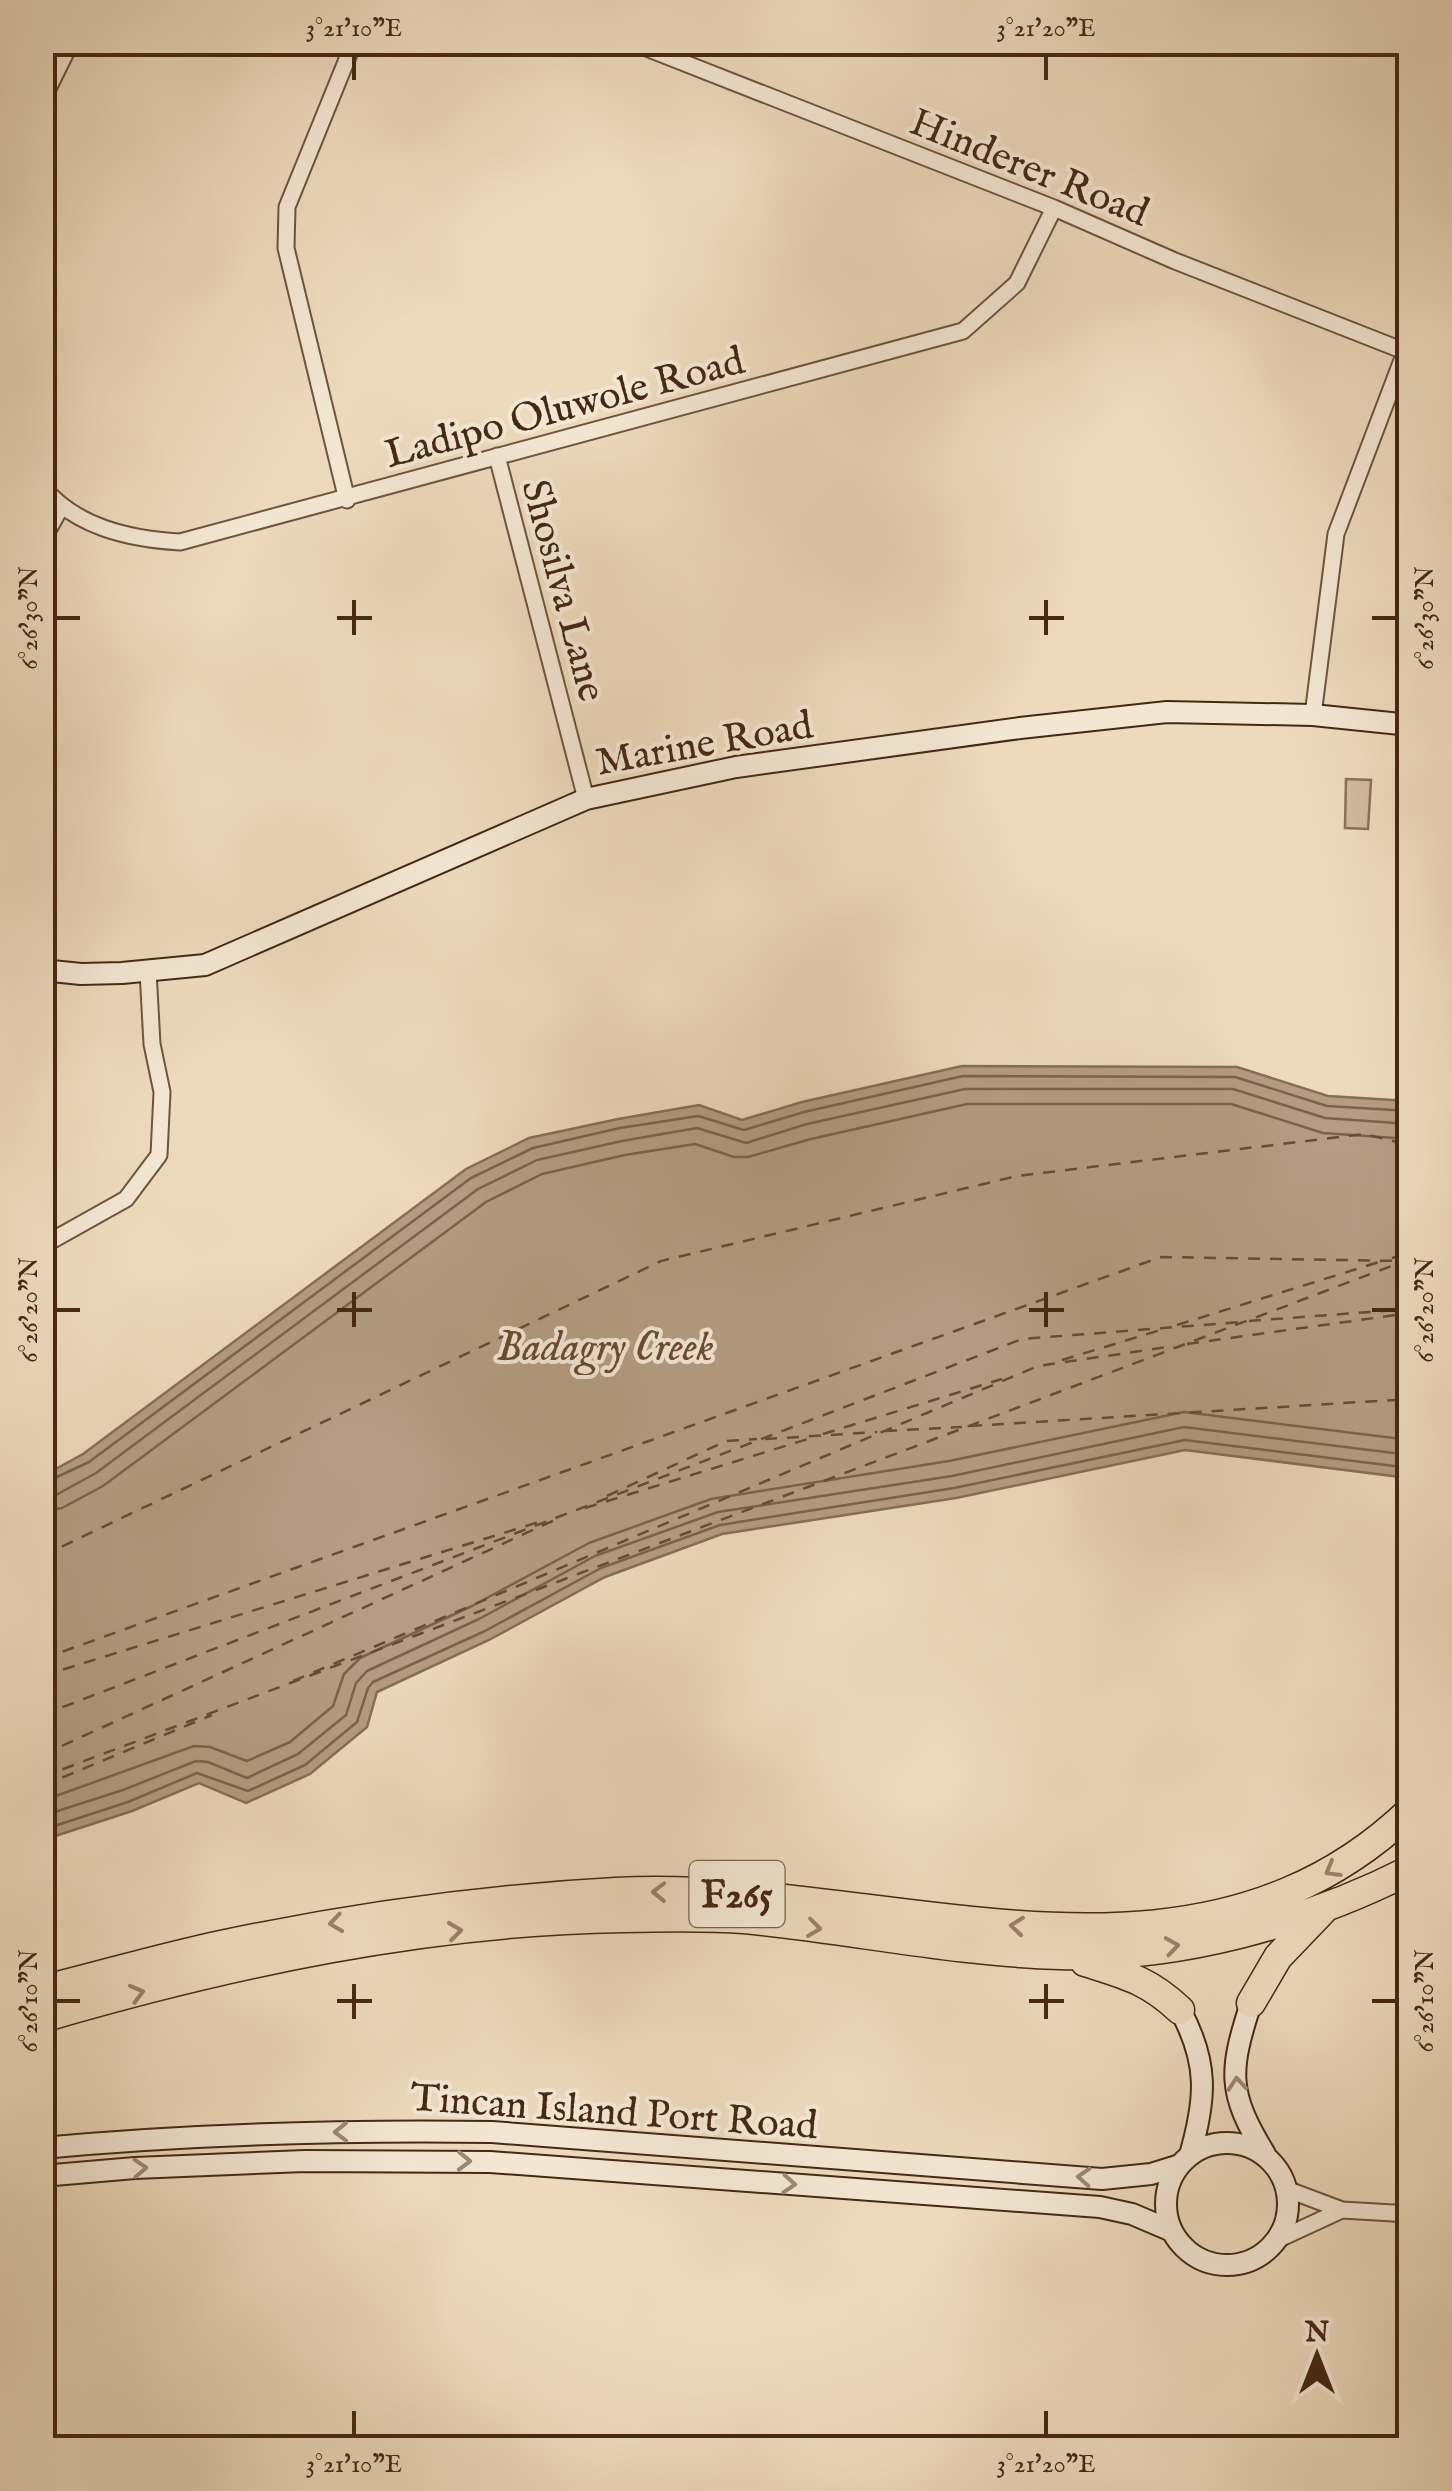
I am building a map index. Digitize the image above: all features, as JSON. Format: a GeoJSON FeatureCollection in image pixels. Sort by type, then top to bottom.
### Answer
{"type":"FeatureCollection","features":[{"type":"Feature","properties":{"kind":"highway","name":"F265"},"geometry":{"type":"LineString","coordinates":[[42,1990],[222,1944],[324,1924],[525,1898],[622,1891],[750,1894],[1026,1928],[1072,1930],[1147,1925],[1232,1910],[1314,1880],[1354,1856],[1410,1811]]}},
{"type":"Feature","properties":{"kind":"highway","name":"F265"},"geometry":{"type":"LineString","coordinates":[[42,2018],[334,1947],[530,1922],[740,1919],[949,1946],[1059,1955],[1138,1952],[1266,1926],[1410,1870]]}},
{"type":"Feature","properties":{"kind":"highway"},"geometry":{"type":"LineString","coordinates":[[1251,2003],[1278,1957],[1328,1904]]}},
{"type":"Feature","properties":{"kind":"highway"},"geometry":{"type":"LineString","coordinates":[[1059,1955],[1130,1976],[1156,1988],[1180,2010]]}},
{"type":"Feature","properties":{"kind":"street"},"geometry":{"type":"LineString","coordinates":[[42,101],[71,42]]}},
{"type":"Feature","properties":{"kind":"street"},"geometry":{"type":"LineString","coordinates":[[347,500],[286,248],[288,208],[354,42]]}},
{"type":"Feature","properties":{"kind":"street","name":"Hinderer Road"},"geometry":{"type":"LineString","coordinates":[[631,42],[1054,208],[1175,261],[1407,346]]}},
{"type":"Feature","properties":{"kind":"street","name":"Ladipo Oluwole Road"},"geometry":{"type":"LineString","coordinates":[[42,486],[61,507],[114,532],[146,540],[180,542],[963,331],[1017,283],[1054,208]]}},
{"type":"Feature","properties":{"kind":"street"},"geometry":{"type":"LineString","coordinates":[[1314,715],[1336,534],[1407,346]]}},
{"type":"Feature","properties":{"kind":"street","name":"Shosilva Lane"},"geometry":{"type":"LineString","coordinates":[[497,456],[586,799]]}},
{"type":"Feature","properties":{"kind":"street"},"geometry":{"type":"LineString","coordinates":[[42,541],[61,507]]}},
{"type":"Feature","properties":{"kind":"street","name":"Marine Road"},"geometry":{"type":"LineString","coordinates":[[42,970],[81,974],[205,965],[586,799],[736,767],[1167,712],[1314,715],[1410,725]]}},
{"type":"Feature","properties":{"kind":"street"},"geometry":{"type":"LineString","coordinates":[[42,1246],[126,1199],[159,1155],[162,1092],[152,1044],[148,971]]}},
{"type":"Feature","properties":{"kind":"street"},"geometry":{"type":"LineString","coordinates":[[1251,2003],[1236,2054],[1235,2082],[1242,2115],[1286,2189],[1285,2222],[1275,2241]]}},
{"type":"Feature","properties":{"kind":"street"},"geometry":{"type":"LineString","coordinates":[[1180,2010],[1194,2036],[1203,2097],[1185,2160],[1166,2196],[1172,2231],[1191,2254],[1219,2264],[1250,2260],[1275,2241],[1342,2210]]}},
{"type":"Feature","properties":{"kind":"street","name":"Tincan Island Port Road"},"geometry":{"type":"LineString","coordinates":[[42,2148],[242,2134],[420,2131],[492,2132],[1102,2179],[1152,2174],[1185,2160]]}},
{"type":"Feature","properties":{"kind":"street"},"geometry":{"type":"LineString","coordinates":[[1185,2160],[1212,2145],[1236,2144],[1268,2160]]}},
{"type":"Feature","properties":{"kind":"street","name":"Tincan Island Port Road"},"geometry":{"type":"LineString","coordinates":[[42,2176],[305,2161],[490,2162],[1100,2207],[1132,2214],[1172,2231]]}},
{"type":"Feature","properties":{"kind":"street"},"geometry":{"type":"LineString","coordinates":[[1286,2189],[1342,2210],[1410,2214]]}},
{"type":"Feature","properties":{"kind":"shaded area"},"geometry":{"type":"Polygon","coordinates":[[[1346,779],[1371,780],[1368,829],[1345,828],[1346,779]]]}},
{"type":"Feature","properties":{"kind":"water","name":"Badagry Creek"},"geometry":{"type":"Polygon","coordinates":[[[962,1066],[1237,1067],[1328,1096],[1409,1101],[1409,1478],[1185,1450],[956,1498],[722,1534],[605,1577],[489,1640],[377,1692],[367,1727],[310,1774],[246,1803],[199,1783],[132,1811],[43,1840],[43,1476],[83,1454],[466,1169],[529,1138],[699,1105],[742,1120],[802,1102],[962,1066]]]}},
{"type":"Feature","properties":{"kind":"ferry route"},"geometry":{"type":"LineString","coordinates":[[42,1556],[661,1261],[1017,1176],[1364,1134],[1410,1145]]}},
{"type":"Feature","properties":{"kind":"ferry route"},"geometry":{"type":"LineString","coordinates":[[1392,1258],[1410,1253]]}},
{"type":"Feature","properties":{"kind":"ferry route"},"geometry":{"type":"LineString","coordinates":[[42,1659],[1161,1257],[1401,1261]]}},
{"type":"Feature","properties":{"kind":"ferry route"},"geometry":{"type":"LineString","coordinates":[[42,1777],[1410,1259]]}},
{"type":"Feature","properties":{"kind":"ferry route"},"geometry":{"type":"LineString","coordinates":[[1177,1325],[1379,1262]]}},
{"type":"Feature","properties":{"kind":"ferry route"},"geometry":{"type":"LineString","coordinates":[[1249,1321],[1410,1309]]}},
{"type":"Feature","properties":{"kind":"ferry route"},"geometry":{"type":"LineString","coordinates":[[1187,1344],[1410,1313]]}},
{"type":"Feature","properties":{"kind":"ferry route"},"geometry":{"type":"LineString","coordinates":[[42,1715],[1022,1339],[1241,1322]]}},
{"type":"Feature","properties":{"kind":"ferry route"},"geometry":{"type":"LineString","coordinates":[[1062,1360],[1164,1329]]}},
{"type":"Feature","properties":{"kind":"ferry route"},"geometry":{"type":"LineString","coordinates":[[293,1681],[1038,1366],[1174,1346]]}},
{"type":"Feature","properties":{"kind":"ferry route"},"geometry":{"type":"LineString","coordinates":[[823,1434],[1002,1379]]}},
{"type":"Feature","properties":{"kind":"ferry route"},"geometry":{"type":"LineString","coordinates":[[970,1426],[1410,1399]]}},
{"type":"Feature","properties":{"kind":"ferry route"},"geometry":{"type":"LineString","coordinates":[[885,1431],[962,1427]]}},
{"type":"Feature","properties":{"kind":"ferry route"},"geometry":{"type":"LineString","coordinates":[[765,1439],[877,1432]]}},
{"type":"Feature","properties":{"kind":"ferry route"},"geometry":{"type":"LineString","coordinates":[[585,1508],[811,1438]]}},
{"type":"Feature","properties":{"kind":"ferry route"},"geometry":{"type":"LineString","coordinates":[[607,1496],[726,1441],[757,1439]]}},
{"type":"Feature","properties":{"kind":"ferry route"},"geometry":{"type":"LineString","coordinates":[[42,1755],[559,1518]]}},
{"type":"Feature","properties":{"kind":"ferry route"},"geometry":{"type":"LineString","coordinates":[[42,1676],[539,1522]]}},
{"type":"Feature","properties":{"kind":"ferry route"},"geometry":{"type":"LineString","coordinates":[[42,1786],[212,1715]]}}]}
